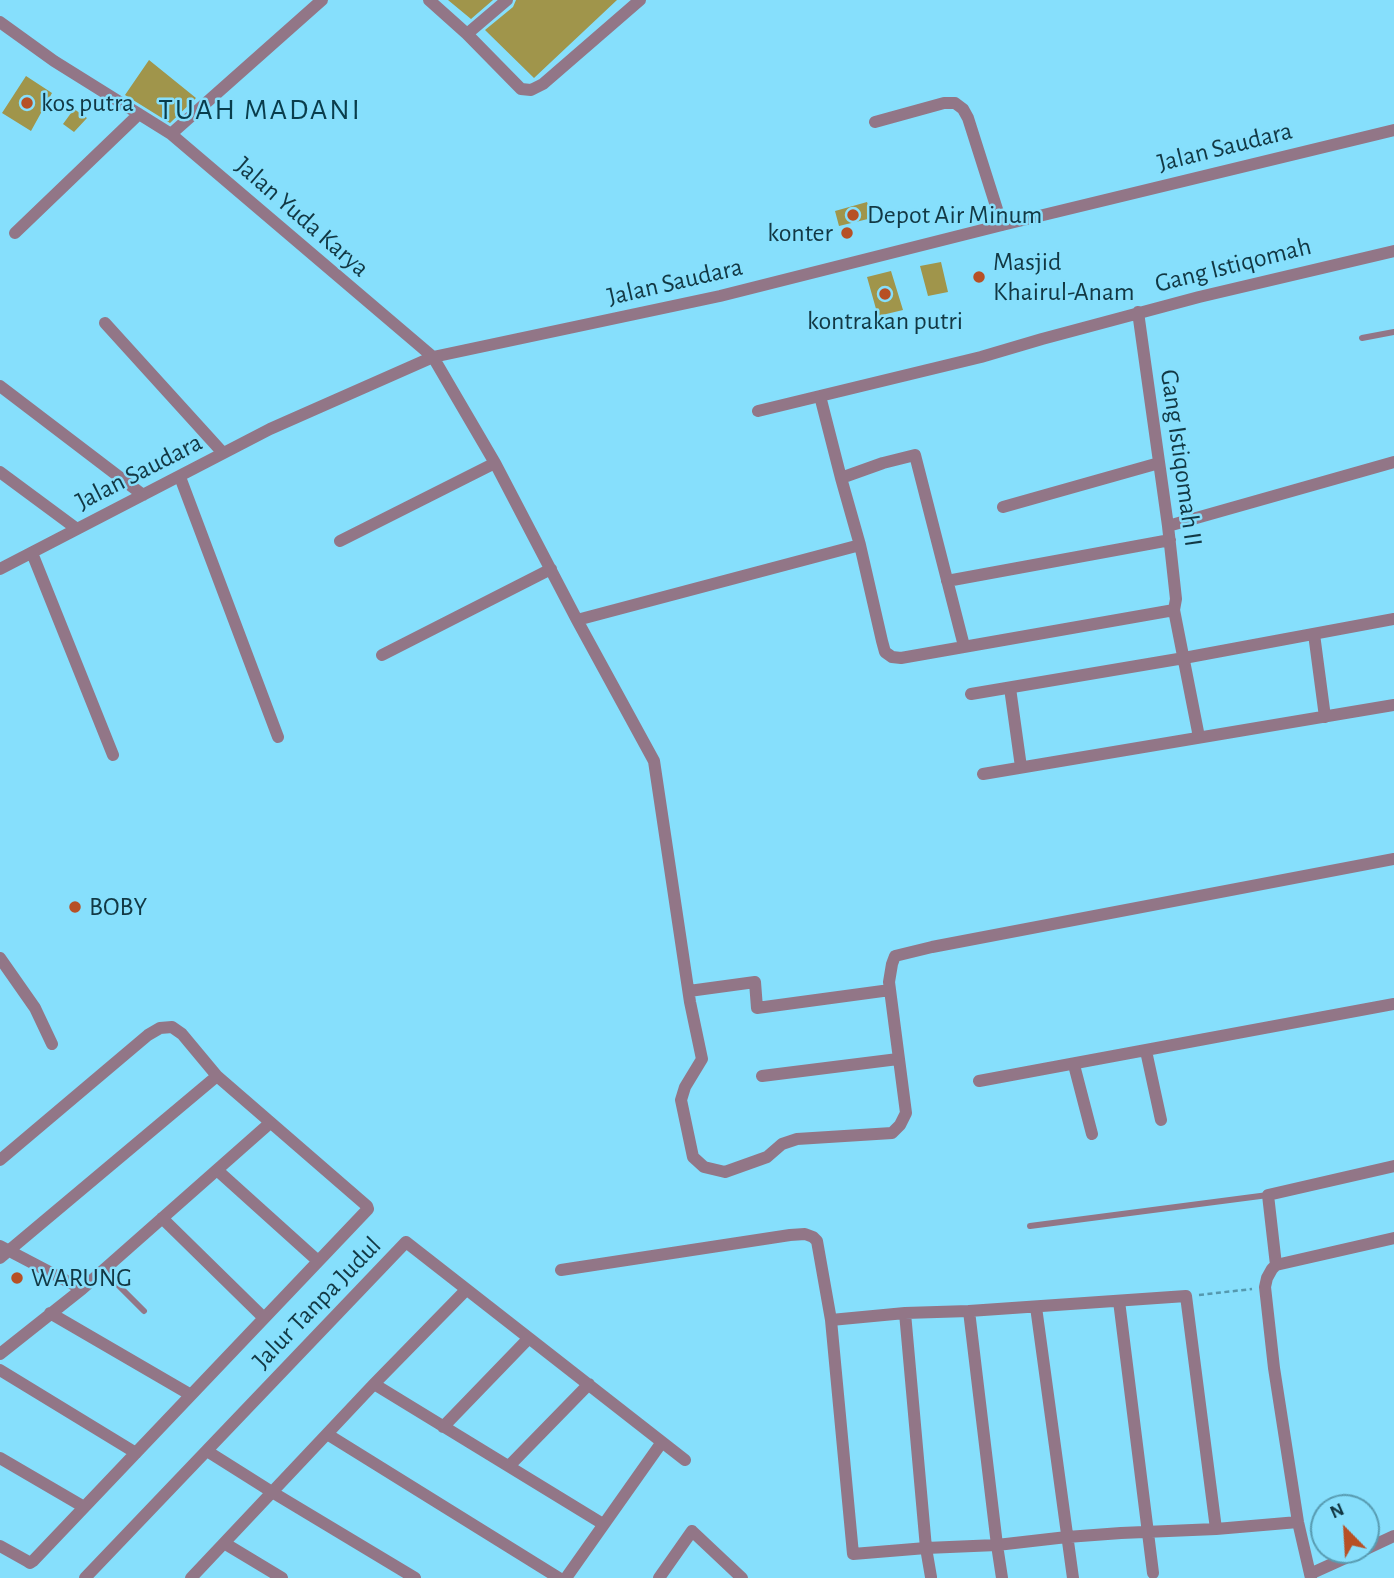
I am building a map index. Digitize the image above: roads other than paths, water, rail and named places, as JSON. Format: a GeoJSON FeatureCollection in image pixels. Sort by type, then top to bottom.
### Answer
{"type":"FeatureCollection","features":[{"type":"Feature","properties":{"kind":"street"},"geometry":{"type":"LineString","coordinates":[[171,134],[322,0]]}},
{"type":"Feature","properties":{"kind":"street"},"geometry":{"type":"LineString","coordinates":[[429,0],[521,89],[531,90],[542,84],[640,0]]}},
{"type":"Feature","properties":{"kind":"street"},"geometry":{"type":"LineString","coordinates":[[467,34],[507,0]]}},
{"type":"Feature","properties":{"kind":"street","name":"Jalan Yuda Karya"},"geometry":{"type":"LineString","coordinates":[[0,22],[54,61],[171,134],[433,357],[495,463],[654,761],[702,1059],[685,1087],[681,1100],[693,1157],[704,1167],[725,1172],[767,1157],[782,1144],[797,1139],[892,1133],[906,1113],[898,1059]]}},
{"type":"Feature","properties":{"kind":"street"},"geometry":{"type":"LineString","coordinates":[[875,122],[944,103],[955,103],[963,109],[1002,225]]}},
{"type":"Feature","properties":{"kind":"street"},"geometry":{"type":"LineString","coordinates":[[15,233],[139,114]]}},
{"type":"Feature","properties":{"kind":"street","name":"Jalan Saudara"},"geometry":{"type":"LineString","coordinates":[[1,568],[270,429],[433,357],[720,296],[1394,130]]}},
{"type":"Feature","properties":{"kind":"street","name":"Gang Istiqomah"},"geometry":{"type":"LineString","coordinates":[[758,411],[981,357],[1138,312],[1394,251]]}},
{"type":"Feature","properties":{"kind":"street","name":"Gang Istiqomah II"},"geometry":{"type":"LineString","coordinates":[[1138,312],[1170,540],[1176,599],[1174,610],[1199,737]]}},
{"type":"Feature","properties":{"kind":"street"},"geometry":{"type":"LineString","coordinates":[[105,323],[223,453]]}},
{"type":"Feature","properties":{"kind":"street"},"geometry":{"type":"LineString","coordinates":[[0,386],[143,495]]}},
{"type":"Feature","properties":{"kind":"street"},"geometry":{"type":"LineString","coordinates":[[820,396],[860,545],[885,652],[892,657],[901,658],[1174,610]]}},
{"type":"Feature","properties":{"kind":"street"},"geometry":{"type":"LineString","coordinates":[[841,478],[915,455],[964,646]]}},
{"type":"Feature","properties":{"kind":"street"},"geometry":{"type":"LineString","coordinates":[[1168,526],[1394,462]]}},
{"type":"Feature","properties":{"kind":"street"},"geometry":{"type":"LineString","coordinates":[[340,541],[495,463]]}},
{"type":"Feature","properties":{"kind":"street"},"geometry":{"type":"LineString","coordinates":[[1003,507],[1159,463]]}},
{"type":"Feature","properties":{"kind":"street"},"geometry":{"type":"LineString","coordinates":[[0,472],[77,529]]}},
{"type":"Feature","properties":{"kind":"street"},"geometry":{"type":"LineString","coordinates":[[180,477],[278,737]]}},
{"type":"Feature","properties":{"kind":"street"},"geometry":{"type":"LineString","coordinates":[[947,581],[1170,540]]}},
{"type":"Feature","properties":{"kind":"street"},"geometry":{"type":"LineString","coordinates":[[577,620],[860,545]]}},
{"type":"Feature","properties":{"kind":"street"},"geometry":{"type":"LineString","coordinates":[[32,553],[113,755]]}},
{"type":"Feature","properties":{"kind":"street"},"geometry":{"type":"LineString","coordinates":[[382,655],[551,569]]}},
{"type":"Feature","properties":{"kind":"street"},"geometry":{"type":"LineString","coordinates":[[971,694],[1394,619]]}},
{"type":"Feature","properties":{"kind":"street"},"geometry":{"type":"LineString","coordinates":[[1314,634],[1325,716]]}},
{"type":"Feature","properties":{"kind":"street"},"geometry":{"type":"LineString","coordinates":[[1010,688],[1021,767]]}},
{"type":"Feature","properties":{"kind":"street"},"geometry":{"type":"LineString","coordinates":[[983,774],[1394,705]]}},
{"type":"Feature","properties":{"kind":"street"},"geometry":{"type":"LineString","coordinates":[[762,1076],[898,1059],[889,982],[895,956],[1394,859]]}},
{"type":"Feature","properties":{"kind":"street"},"geometry":{"type":"LineString","coordinates":[[0,958],[35,1008],[52,1044]]}},
{"type":"Feature","properties":{"kind":"street"},"geometry":{"type":"LineString","coordinates":[[689,991],[755,982],[757,1008],[890,990]]}},
{"type":"Feature","properties":{"kind":"street"},"geometry":{"type":"LineString","coordinates":[[979,1081],[1394,1004]]}},
{"type":"Feature","properties":{"kind":"street","name":"Jalur Tanpa Judul"},"geometry":{"type":"LineString","coordinates":[[0,1160],[148,1035],[160,1028],[172,1027],[182,1034],[217,1076],[368,1208],[32,1562],[0,1546]]}},
{"type":"Feature","properties":{"kind":"street"},"geometry":{"type":"LineString","coordinates":[[1146,1051],[1161,1120]]}},
{"type":"Feature","properties":{"kind":"street"},"geometry":{"type":"LineString","coordinates":[[1074,1065],[1092,1134]]}},
{"type":"Feature","properties":{"kind":"street"},"geometry":{"type":"LineString","coordinates":[[82,1289],[3,1252],[217,1076]]}},
{"type":"Feature","properties":{"kind":"street"},"geometry":{"type":"LineString","coordinates":[[0,1354],[82,1289],[270,1123]]}},
{"type":"Feature","properties":{"kind":"street"},"geometry":{"type":"LineString","coordinates":[[1276,1265],[1268,1195],[1394,1166]]}},
{"type":"Feature","properties":{"kind":"street","name":"Jalur Tanpa Judul"},"geometry":{"type":"LineString","coordinates":[[217,1170],[318,1261]]}},
{"type":"Feature","properties":{"kind":"street","name":"Jalur Tanpa Judul"},"geometry":{"type":"LineString","coordinates":[[162,1218],[264,1318]]}},
{"type":"Feature","properties":{"kind":"street"},"geometry":{"type":"LineString","coordinates":[[561,1270],[790,1235],[805,1234],[813,1237],[817,1241],[831,1320],[853,1554],[1298,1522]]}},
{"type":"Feature","properties":{"kind":"street"},"geometry":{"type":"LineString","coordinates":[[1335,1564],[1311,1576],[1298,1522],[1273,1368],[1265,1287],[1267,1278],[1276,1265],[1394,1238]]}},
{"type":"Feature","properties":{"kind":"street","name":"Jalur Tanpa Judul"},"geometry":{"type":"LineString","coordinates":[[85,1578],[406,1242],[685,1460]]}},
{"type":"Feature","properties":{"kind":"street"},"geometry":{"type":"LineString","coordinates":[[191,1578],[466,1290]]}},
{"type":"Feature","properties":{"kind":"street"},"geometry":{"type":"LineString","coordinates":[[831,1320],[1185,1296],[1216,1529]]}},
{"type":"Feature","properties":{"kind":"street"},"geometry":{"type":"LineString","coordinates":[[1119,1301],[1153,1573]]}},
{"type":"Feature","properties":{"kind":"street"},"geometry":{"type":"LineString","coordinates":[[1036,1307],[1073,1578]]}},
{"type":"Feature","properties":{"kind":"street"},"geometry":{"type":"LineString","coordinates":[[969,1311],[1002,1578]]}},
{"type":"Feature","properties":{"kind":"street"},"geometry":{"type":"LineString","coordinates":[[50,1313],[191,1395]]}},
{"type":"Feature","properties":{"kind":"street"},"geometry":{"type":"LineString","coordinates":[[905,1313],[926,1548],[931,1577]]}},
{"type":"Feature","properties":{"kind":"street"},"geometry":{"type":"LineString","coordinates":[[443,1427],[529,1338]]}},
{"type":"Feature","properties":{"kind":"street"},"geometry":{"type":"LineString","coordinates":[[0,1370],[135,1453]]}},
{"type":"Feature","properties":{"kind":"street"},"geometry":{"type":"LineString","coordinates":[[374,1384],[603,1524]]}},
{"type":"Feature","properties":{"kind":"street"},"geometry":{"type":"LineString","coordinates":[[509,1466],[589,1384]]}},
{"type":"Feature","properties":{"kind":"street"},"geometry":{"type":"LineString","coordinates":[[327,1434],[559,1578]]}},
{"type":"Feature","properties":{"kind":"street"},"geometry":{"type":"LineString","coordinates":[[566,1578],[662,1442]]}},
{"type":"Feature","properties":{"kind":"street"},"geometry":{"type":"LineString","coordinates":[[207,1451],[415,1578]]}},
{"type":"Feature","properties":{"kind":"street"},"geometry":{"type":"LineString","coordinates":[[0,1458],[84,1507]]}},
{"type":"Feature","properties":{"kind":"street"},"geometry":{"type":"LineString","coordinates":[[659,1578],[692,1531],[742,1578]]}},
{"type":"Feature","properties":{"kind":"street"},"geometry":{"type":"LineString","coordinates":[[224,1543],[282,1578]]}},
{"type":"Feature","properties":{"kind":"lane"},"geometry":{"type":"LineString","coordinates":[[1362,338],[1394,332]]}},
{"type":"Feature","properties":{"kind":"lane"},"geometry":{"type":"LineString","coordinates":[[1030,1226],[1268,1195]]}},
{"type":"Feature","properties":{"kind":"lane"},"geometry":{"type":"LineString","coordinates":[[103,1270],[144,1311]]}},
{"type":"Feature","properties":{"kind":"place","name":"kos putra"},"geometry":{"type":"Point","coordinates":[27,103]}},
{"type":"Feature","properties":{"kind":"place","name":"Depot Air Minum"},"geometry":{"type":"Point","coordinates":[853,215]}},
{"type":"Feature","properties":{"kind":"place","name":"konter"},"geometry":{"type":"Point","coordinates":[847,233]}},
{"type":"Feature","properties":{"kind":"place","name":"Masjid Khairul-Anam"},"geometry":{"type":"Point","coordinates":[979,277]}},
{"type":"Feature","properties":{"kind":"place","name":"kontrakan putri"},"geometry":{"type":"Point","coordinates":[885,294]}},
{"type":"Feature","properties":{"kind":"place","name":"BOBY"},"geometry":{"type":"Point","coordinates":[75,907]}},
{"type":"Feature","properties":{"kind":"place","name":"WARUNG"},"geometry":{"type":"Point","coordinates":[17,1278]}},
{"type":"Feature","properties":{"kind":"district","name":"TUAH MADANI"},"geometry":{"type":"Point","coordinates":[260,110]}}]}
